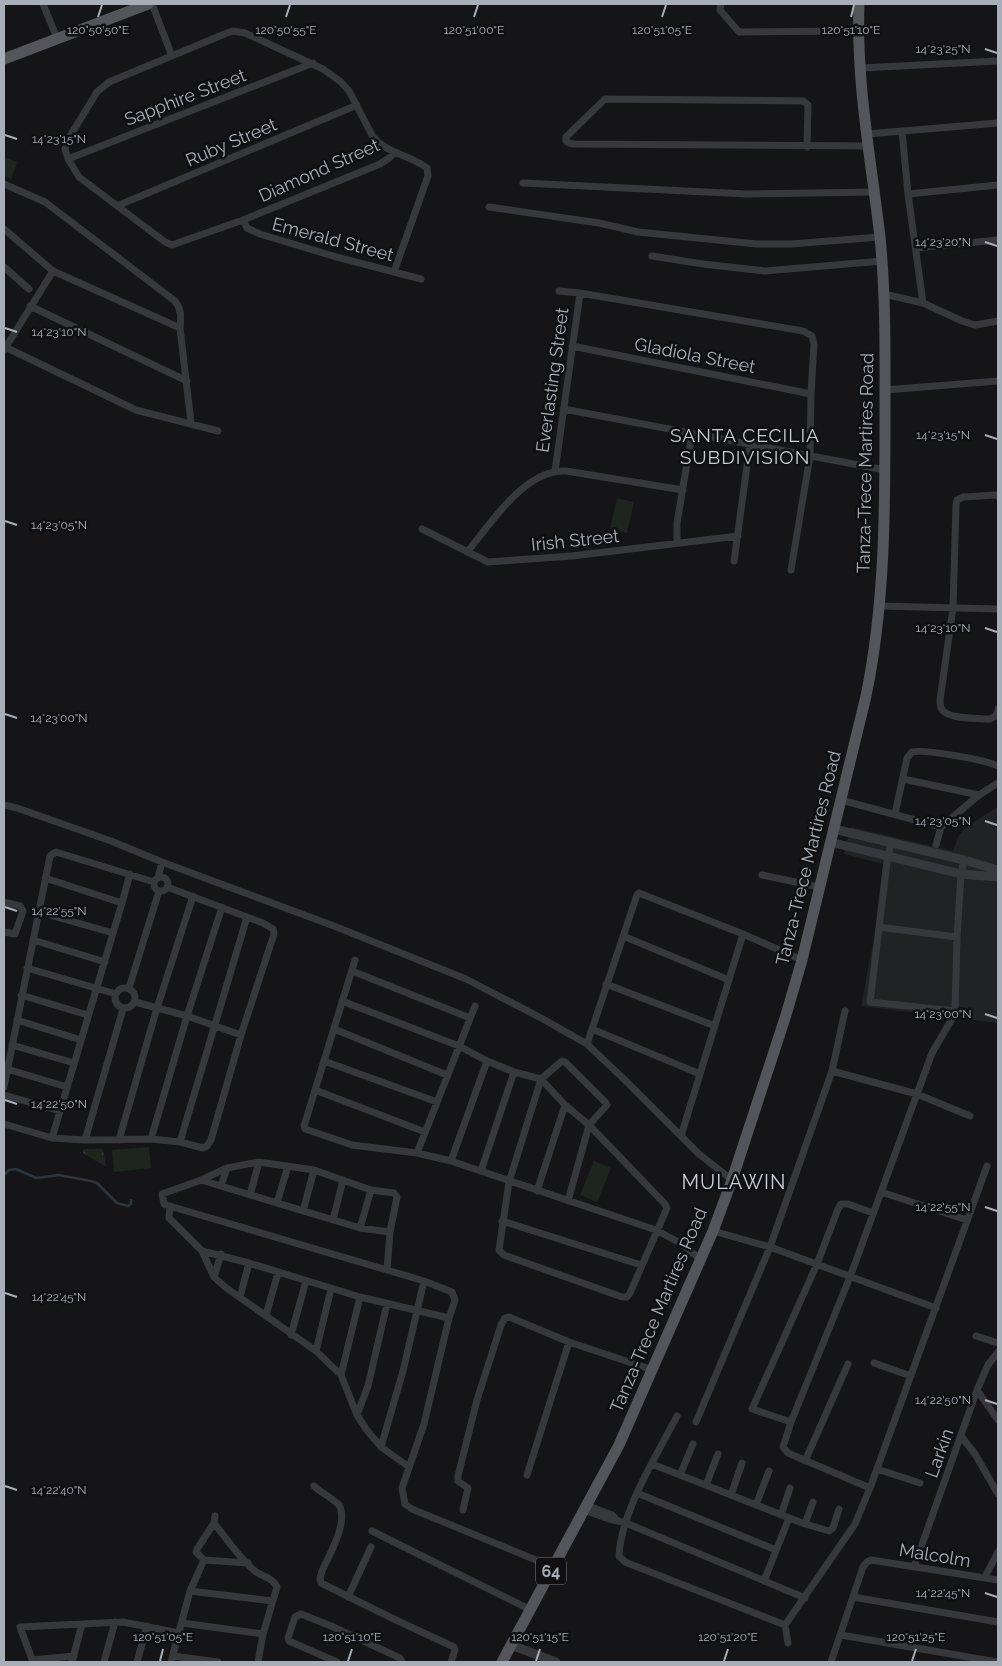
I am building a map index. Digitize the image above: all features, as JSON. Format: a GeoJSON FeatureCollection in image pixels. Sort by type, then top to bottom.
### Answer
{"type":"FeatureCollection","features":[{"type":"Feature","properties":{"kind":"main road"},"geometry":{"type":"LineString","coordinates":[[4,59],[148,4]]}},
{"type":"Feature","properties":{"kind":"main road","name":"Tanza-Trece Martires Road"},"geometry":{"type":"LineString","coordinates":[[502,1662],[619,1445],[713,1231],[732,1180],[802,960],[871,672],[880,606],[884,542],[884,294],[880,237],[868,146],[861,68],[858,30],[859,4]]}},
{"type":"Feature","properties":{"kind":"street"},"geometry":{"type":"LineString","coordinates":[[43,4],[57,38]]}},
{"type":"Feature","properties":{"kind":"street"},"geometry":{"type":"LineString","coordinates":[[152,4],[172,56]]}},
{"type":"Feature","properties":{"kind":"street"},"geometry":{"type":"LineString","coordinates":[[721,4],[720,10],[738,32],[858,30]]}},
{"type":"Feature","properties":{"kind":"street","name":"Diamond Street"},"geometry":{"type":"LineString","coordinates":[[239,31],[252,35],[314,63],[341,82],[357,105],[373,137],[394,153],[385,161],[243,220],[172,245],[165,242],[79,178],[68,159],[65,149],[67,142],[102,87],[109,82],[227,33],[239,31]]}},
{"type":"Feature","properties":{"kind":"street"},"geometry":{"type":"LineString","coordinates":[[861,68],[998,61]]}},
{"type":"Feature","properties":{"kind":"street","name":"Sapphire Street"},"geometry":{"type":"LineString","coordinates":[[68,159],[314,63]]}},
{"type":"Feature","properties":{"kind":"street"},"geometry":{"type":"LineString","coordinates":[[807,147],[808,105],[803,101],[605,99],[566,137],[566,141],[574,144],[807,147],[868,146]]}},
{"type":"Feature","properties":{"kind":"street","name":"Ruby Street"},"geometry":{"type":"LineString","coordinates":[[117,206],[357,105]]}},
{"type":"Feature","properties":{"kind":"street"},"geometry":{"type":"LineString","coordinates":[[867,134],[998,123]]}},
{"type":"Feature","properties":{"kind":"street"},"geometry":{"type":"LineString","coordinates":[[902,131],[908,194],[923,303]]}},
{"type":"Feature","properties":{"kind":"street"},"geometry":{"type":"LineString","coordinates":[[394,153],[424,165],[428,172],[394,272]]}},
{"type":"Feature","properties":{"kind":"street"},"geometry":{"type":"LineString","coordinates":[[523,183],[747,194],[874,192]]}},
{"type":"Feature","properties":{"kind":"street"},"geometry":{"type":"LineString","coordinates":[[4,184],[45,202],[175,301],[182,312],[180,328],[191,423]]}},
{"type":"Feature","properties":{"kind":"street"},"geometry":{"type":"LineString","coordinates":[[908,194],[998,185]]}},
{"type":"Feature","properties":{"kind":"street"},"geometry":{"type":"LineString","coordinates":[[489,207],[599,223],[638,232],[757,244],[790,244],[880,237]]}},
{"type":"Feature","properties":{"kind":"street","name":"Emerald Street"},"geometry":{"type":"LineString","coordinates":[[243,220],[247,228],[260,234],[421,279]]}},
{"type":"Feature","properties":{"kind":"street"},"geometry":{"type":"LineString","coordinates":[[4,229],[53,271],[180,328]]}},
{"type":"Feature","properties":{"kind":"street"},"geometry":{"type":"LineString","coordinates":[[916,248],[998,240]]}},
{"type":"Feature","properties":{"kind":"street"},"geometry":{"type":"LineString","coordinates":[[652,256],[765,271],[882,261]]}},
{"type":"Feature","properties":{"kind":"street"},"geometry":{"type":"LineString","coordinates":[[4,267],[29,289]]}},
{"type":"Feature","properties":{"kind":"street"},"geometry":{"type":"LineString","coordinates":[[53,271],[5,349],[136,410],[218,431]]}},
{"type":"Feature","properties":{"kind":"street"},"geometry":{"type":"LineString","coordinates":[[558,291],[580,293],[809,333],[814,340],[810,456],[791,570]]}},
{"type":"Feature","properties":{"kind":"street","name":"Everlasting Street"},"geometry":{"type":"LineString","coordinates":[[555,471],[580,293]]}},
{"type":"Feature","properties":{"kind":"street"},"geometry":{"type":"LineString","coordinates":[[884,294],[923,303],[975,325],[998,321]]}},
{"type":"Feature","properties":{"kind":"street"},"geometry":{"type":"LineString","coordinates":[[30,306],[187,381]]}},
{"type":"Feature","properties":{"kind":"street","name":"Gladiola Street"},"geometry":{"type":"LineString","coordinates":[[572,346],[811,394]]}},
{"type":"Feature","properties":{"kind":"street"},"geometry":{"type":"LineString","coordinates":[[885,390],[998,380]]}},
{"type":"Feature","properties":{"kind":"street"},"geometry":{"type":"LineString","coordinates":[[564,409],[884,470]]}},
{"type":"Feature","properties":{"kind":"street"},"geometry":{"type":"LineString","coordinates":[[676,543],[677,523],[692,433]]}},
{"type":"Feature","properties":{"kind":"street"},"geometry":{"type":"LineString","coordinates":[[734,561],[750,444]]}},
{"type":"Feature","properties":{"kind":"street"},"geometry":{"type":"LineString","coordinates":[[467,552],[512,499],[531,482],[555,471],[683,490]]}},
{"type":"Feature","properties":{"kind":"street"},"geometry":{"type":"LineString","coordinates":[[998,496],[963,497],[957,500],[954,608],[940,700],[941,708],[953,717],[990,719],[995,717],[998,709]]}},
{"type":"Feature","properties":{"kind":"street","name":"Irish Street"},"geometry":{"type":"LineString","coordinates":[[422,529],[488,562],[572,556],[738,536]]}},
{"type":"Feature","properties":{"kind":"street"},"geometry":{"type":"LineString","coordinates":[[880,606],[998,609]]}},
{"type":"Feature","properties":{"kind":"street"},"geometry":{"type":"LineString","coordinates":[[895,814],[907,758],[912,752],[923,751],[986,762],[998,766]]}},
{"type":"Feature","properties":{"kind":"street"},"geometry":{"type":"LineString","coordinates":[[903,779],[980,795]]}},
{"type":"Feature","properties":{"kind":"street"},"geometry":{"type":"LineString","coordinates":[[936,845],[941,827],[998,783]]}},
{"type":"Feature","properties":{"kind":"street"},"geometry":{"type":"LineString","coordinates":[[841,800],[941,827]]}},
{"type":"Feature","properties":{"kind":"street"},"geometry":{"type":"LineString","coordinates":[[4,805],[18,808],[111,841],[334,926],[466,979],[543,1018],[587,1044],[699,1154],[732,1180]]}},
{"type":"Feature","properties":{"kind":"street"},"geometry":{"type":"LineString","coordinates":[[834,829],[998,870]]}},
{"type":"Feature","properties":{"kind":"street"},"geometry":{"type":"LineString","coordinates":[[830,842],[961,874],[998,877]]}},
{"type":"Feature","properties":{"kind":"street"},"geometry":{"type":"LineString","coordinates":[[891,842],[870,1002],[955,1011]]}},
{"type":"Feature","properties":{"kind":"street"},"geometry":{"type":"LineString","coordinates":[[4,1087],[45,878],[50,856],[56,852],[130,874],[156,880],[163,878],[167,884],[273,929],[274,934],[241,1035],[211,1140],[207,1146],[203,1148],[180,1142],[151,1138],[120,1140],[52,1138],[4,1124]]}},
{"type":"Feature","properties":{"kind":"street"},"geometry":{"type":"LineString","coordinates":[[870,1488],[788,1453],[783,1447],[791,1422],[850,1276],[932,1053],[955,1011],[957,937],[961,874],[964,860]]}},
{"type":"Feature","properties":{"kind":"street"},"geometry":{"type":"LineString","coordinates":[[159,891],[155,888],[162,862]]}},
{"type":"Feature","properties":{"kind":"street"},"geometry":{"type":"LineString","coordinates":[[159,891],[164,890],[173,866]]}},
{"type":"Feature","properties":{"kind":"street"},"geometry":{"type":"LineString","coordinates":[[52,1138],[130,874]]}},
{"type":"Feature","properties":{"kind":"street"},"geometry":{"type":"LineString","coordinates":[[762,875],[819,887]]}},
{"type":"Feature","properties":{"kind":"street"},"geometry":{"type":"LineString","coordinates":[[45,878],[122,903]]}},
{"type":"Feature","properties":{"kind":"street"},"geometry":{"type":"LineString","coordinates":[[129,988],[159,891]]}},
{"type":"Feature","properties":{"kind":"street"},"geometry":{"type":"LineString","coordinates":[[587,1044],[636,895],[639,893],[743,934],[802,960]]}},
{"type":"Feature","properties":{"kind":"street"},"geometry":{"type":"LineString","coordinates":[[120,1140],[157,1008],[193,896]]}},
{"type":"Feature","properties":{"kind":"street"},"geometry":{"type":"LineString","coordinates":[[4,902],[20,906],[23,911],[15,934],[4,932]]}},
{"type":"Feature","properties":{"kind":"street"},"geometry":{"type":"LineString","coordinates":[[151,1138],[222,907]]}},
{"type":"Feature","properties":{"kind":"street"},"geometry":{"type":"LineString","coordinates":[[38,912],[113,933]]}},
{"type":"Feature","properties":{"kind":"street"},"geometry":{"type":"LineString","coordinates":[[180,1142],[247,917]]}},
{"type":"Feature","properties":{"kind":"street"},"geometry":{"type":"LineString","coordinates":[[879,927],[957,937]]}},
{"type":"Feature","properties":{"kind":"street"},"geometry":{"type":"LineString","coordinates":[[681,1136],[743,934]]}},
{"type":"Feature","properties":{"kind":"street"},"geometry":{"type":"LineString","coordinates":[[623,936],[729,980]]}},
{"type":"Feature","properties":{"kind":"street"},"geometry":{"type":"LineString","coordinates":[[33,940],[105,962]]}},
{"type":"Feature","properties":{"kind":"street"},"geometry":{"type":"LineString","coordinates":[[355,960],[304,1126],[305,1129],[352,1145],[417,1153],[451,1161],[656,1230],[682,1244],[700,1259]]}},
{"type":"Feature","properties":{"kind":"street"},"geometry":{"type":"LineString","coordinates":[[27,968],[116,994]]}},
{"type":"Feature","properties":{"kind":"street"},"geometry":{"type":"LineString","coordinates":[[352,972],[470,1018]]}},
{"type":"Feature","properties":{"kind":"street"},"geometry":{"type":"LineString","coordinates":[[606,984],[715,1026]]}},
{"type":"Feature","properties":{"kind":"street"},"geometry":{"type":"LineString","coordinates":[[123,1009],[116,1003],[116,994],[121,989],[129,988]]}},
{"type":"Feature","properties":{"kind":"street"},"geometry":{"type":"LineString","coordinates":[[123,1009],[133,1006],[136,1002],[135,994],[129,988]]}},
{"type":"Feature","properties":{"kind":"street"},"geometry":{"type":"LineString","coordinates":[[22,995],[88,1015]]}},
{"type":"Feature","properties":{"kind":"street"},"geometry":{"type":"LineString","coordinates":[[342,1001],[459,1046],[487,1061],[514,1072],[541,1079],[565,1105],[588,1125],[666,1204],[667,1208],[627,1296],[622,1296],[500,1252],[499,1250],[509,1182],[541,1079],[559,1062],[565,1062],[606,1103],[605,1108],[588,1125],[568,1201]]}},
{"type":"Feature","properties":{"kind":"street"},"geometry":{"type":"LineString","coordinates":[[136,1002],[216,1025],[241,1035]]}},
{"type":"Feature","properties":{"kind":"street"},"geometry":{"type":"LineString","coordinates":[[417,1153],[475,1006]]}},
{"type":"Feature","properties":{"kind":"street"},"geometry":{"type":"LineString","coordinates":[[85,1140],[123,1009]]}},
{"type":"Feature","properties":{"kind":"street"},"geometry":{"type":"LineString","coordinates":[[696,1422],[770,1247],[832,1070],[845,1011]]}},
{"type":"Feature","properties":{"kind":"street"},"geometry":{"type":"LineString","coordinates":[[17,1020],[81,1040]]}},
{"type":"Feature","properties":{"kind":"street"},"geometry":{"type":"LineString","coordinates":[[334,1029],[447,1075]]}},
{"type":"Feature","properties":{"kind":"street"},"geometry":{"type":"LineString","coordinates":[[592,1029],[700,1074]]}},
{"type":"Feature","properties":{"kind":"street"},"geometry":{"type":"LineString","coordinates":[[12,1045],[74,1063]]}},
{"type":"Feature","properties":{"kind":"street"},"geometry":{"type":"LineString","coordinates":[[324,1061],[437,1102]]}},
{"type":"Feature","properties":{"kind":"street"},"geometry":{"type":"LineString","coordinates":[[451,1161],[487,1061]]}},
{"type":"Feature","properties":{"kind":"street"},"geometry":{"type":"LineString","coordinates":[[7,1069],[67,1087]]}},
{"type":"Feature","properties":{"kind":"street"},"geometry":{"type":"LineString","coordinates":[[832,1070],[917,1094],[970,1116]]}},
{"type":"Feature","properties":{"kind":"street"},"geometry":{"type":"LineString","coordinates":[[481,1171],[514,1072]]}},
{"type":"Feature","properties":{"kind":"street"},"geometry":{"type":"LineString","coordinates":[[315,1090],[425,1132]]}},
{"type":"Feature","properties":{"kind":"street"},"geometry":{"type":"LineString","coordinates":[[4,1095],[60,1111]]}},
{"type":"Feature","properties":{"kind":"street"},"geometry":{"type":"LineString","coordinates":[[537,1191],[565,1105]]}},
{"type":"Feature","properties":{"kind":"street"},"geometry":{"type":"LineString","coordinates":[[250,1195],[259,1162]]}},
{"type":"Feature","properties":{"kind":"street"},"geometry":{"type":"LineString","coordinates":[[387,1270],[390,1232],[397,1196],[394,1193],[372,1190],[314,1170],[259,1162],[226,1168],[201,1180],[162,1194],[164,1204],[424,1281],[452,1292],[455,1300],[424,1424],[402,1488],[402,1496],[405,1504],[412,1509],[553,1567]]}},
{"type":"Feature","properties":{"kind":"street"},"geometry":{"type":"LineString","coordinates":[[277,1203],[288,1166]]}},
{"type":"Feature","properties":{"kind":"street"},"geometry":{"type":"LineString","coordinates":[[788,1643],[786,1625],[855,1524],[877,1470],[987,1166]]}},
{"type":"Feature","properties":{"kind":"street"},"geometry":{"type":"LineString","coordinates":[[221,1186],[226,1168]]}},
{"type":"Feature","properties":{"kind":"street"},"geometry":{"type":"LineString","coordinates":[[303,1211],[314,1170]]}},
{"type":"Feature","properties":{"kind":"street"},"geometry":{"type":"LineString","coordinates":[[201,1180],[360,1228],[390,1232]]}},
{"type":"Feature","properties":{"kind":"street"},"geometry":{"type":"LineString","coordinates":[[333,1220],[343,1180]]}},
{"type":"Feature","properties":{"kind":"street"},"geometry":{"type":"LineString","coordinates":[[360,1228],[372,1190]]}},
{"type":"Feature","properties":{"kind":"street"},"geometry":{"type":"LineString","coordinates":[[881,1192],[967,1220]]}},
{"type":"Feature","properties":{"kind":"street"},"geometry":{"type":"LineString","coordinates":[[791,1422],[752,1410],[817,1264],[841,1204],[848,1204],[873,1214]]}},
{"type":"Feature","properties":{"kind":"street"},"geometry":{"type":"LineString","coordinates":[[170,1206],[169,1218],[202,1251],[214,1277],[291,1335],[316,1351],[341,1375],[357,1415],[366,1430],[381,1447],[409,1467]]}},
{"type":"Feature","properties":{"kind":"street"},"geometry":{"type":"LineString","coordinates":[[502,1221],[642,1265]]}},
{"type":"Feature","properties":{"kind":"street"},"geometry":{"type":"LineString","coordinates":[[713,1231],[770,1247],[936,1308]]}},
{"type":"Feature","properties":{"kind":"street"},"geometry":{"type":"LineString","coordinates":[[202,1251],[220,1254],[360,1297],[449,1318]]}},
{"type":"Feature","properties":{"kind":"street"},"geometry":{"type":"LineString","coordinates":[[214,1277],[220,1254]]}},
{"type":"Feature","properties":{"kind":"street"},"geometry":{"type":"LineString","coordinates":[[240,1297],[249,1263]]}},
{"type":"Feature","properties":{"kind":"street"},"geometry":{"type":"LineString","coordinates":[[266,1316],[278,1273]]}},
{"type":"Feature","properties":{"kind":"street"},"geometry":{"type":"LineString","coordinates":[[291,1335],[306,1281]]}},
{"type":"Feature","properties":{"kind":"street"},"geometry":{"type":"LineString","coordinates":[[381,1447],[403,1371],[424,1281]]}},
{"type":"Feature","properties":{"kind":"street"},"geometry":{"type":"LineString","coordinates":[[316,1351],[332,1289]]}},
{"type":"Feature","properties":{"kind":"street"},"geometry":{"type":"LineString","coordinates":[[341,1375],[360,1297]]}},
{"type":"Feature","properties":{"kind":"street"},"geometry":{"type":"LineString","coordinates":[[357,1415],[368,1386],[386,1304]]}},
{"type":"Feature","properties":{"kind":"street"},"geometry":{"type":"LineString","coordinates":[[463,1510],[468,1488],[458,1481],[458,1476],[477,1400],[501,1325],[505,1318],[509,1317],[569,1342],[653,1370]]}},
{"type":"Feature","properties":{"kind":"street"},"geometry":{"type":"LineString","coordinates":[[976,1336],[998,1343]]}},
{"type":"Feature","properties":{"kind":"street"},"geometry":{"type":"LineString","coordinates":[[527,1475],[569,1342]]}},
{"type":"Feature","properties":{"kind":"street","name":"Larkin"},"geometry":{"type":"LineString","coordinates":[[914,1567],[977,1390],[988,1365],[998,1353]]}},
{"type":"Feature","properties":{"kind":"street"},"geometry":{"type":"LineString","coordinates":[[874,1362],[911,1376]]}},
{"type":"Feature","properties":{"kind":"street"},"geometry":{"type":"LineString","coordinates":[[805,1461],[848,1364]]}},
{"type":"Feature","properties":{"kind":"street"},"geometry":{"type":"LineString","coordinates":[[977,1390],[998,1420]]}},
{"type":"Feature","properties":{"kind":"street"},"geometry":{"type":"LineString","coordinates":[[677,1416],[637,1494],[619,1543],[619,1556],[625,1562],[786,1625]]}},
{"type":"Feature","properties":{"kind":"street"},"geometry":{"type":"LineString","coordinates":[[961,1436],[975,1454],[998,1494]]}},
{"type":"Feature","properties":{"kind":"street"},"geometry":{"type":"LineString","coordinates":[[680,1475],[693,1444]]}},
{"type":"Feature","properties":{"kind":"street"},"geometry":{"type":"LineString","coordinates":[[706,1485],[718,1454]]}},
{"type":"Feature","properties":{"kind":"street"},"geometry":{"type":"LineString","coordinates":[[731,1495],[742,1463]]}},
{"type":"Feature","properties":{"kind":"street"},"geometry":{"type":"LineString","coordinates":[[652,1464],[829,1532],[832,1531],[839,1509]]}},
{"type":"Feature","properties":{"kind":"street"},"geometry":{"type":"LineString","coordinates":[[877,1470],[920,1483]]}},
{"type":"Feature","properties":{"kind":"street"},"geometry":{"type":"LineString","coordinates":[[756,1505],[769,1472]]}},
{"type":"Feature","properties":{"kind":"street"},"geometry":{"type":"LineString","coordinates":[[314,1486],[339,1506],[342,1517],[342,1526],[322,1572],[321,1583],[454,1647],[456,1650],[451,1662]]}},
{"type":"Feature","properties":{"kind":"street"},"geometry":{"type":"LineString","coordinates":[[781,1515],[790,1488]]}},
{"type":"Feature","properties":{"kind":"street"},"geometry":{"type":"LineString","coordinates":[[637,1494],[776,1550]]}},
{"type":"Feature","properties":{"kind":"street"},"geometry":{"type":"LineString","coordinates":[[805,1524],[813,1502]]}},
{"type":"Feature","properties":{"kind":"street"},"geometry":{"type":"LineString","coordinates":[[585,1508],[609,1519],[626,1523],[805,1598]]}},
{"type":"Feature","properties":{"kind":"street"},"geometry":{"type":"LineString","coordinates":[[764,1581],[789,1518]]}},
{"type":"Feature","properties":{"kind":"street"},"geometry":{"type":"LineString","coordinates":[[248,1563],[204,1560],[196,1552],[214,1519],[256,1572],[276,1583],[277,1587],[263,1634],[258,1662]]}},
{"type":"Feature","properties":{"kind":"street"},"geometry":{"type":"LineString","coordinates":[[372,1531],[530,1610]]}},
{"type":"Feature","properties":{"kind":"street"},"geometry":{"type":"LineString","coordinates":[[348,1597],[370,1548]]}},
{"type":"Feature","properties":{"kind":"street"},"geometry":{"type":"LineString","coordinates":[[984,1578],[998,1552]]}},
{"type":"Feature","properties":{"kind":"street"},"geometry":{"type":"LineString","coordinates":[[204,1560],[190,1591],[172,1659],[218,1662]]}},
{"type":"Feature","properties":{"kind":"street","name":"Malcolm"},"geometry":{"type":"LineString","coordinates":[[853,1597],[863,1567],[871,1560],[998,1580]]}},
{"type":"Feature","properties":{"kind":"street"},"geometry":{"type":"LineString","coordinates":[[190,1591],[272,1601]]}},
{"type":"Feature","properties":{"kind":"street"},"geometry":{"type":"LineString","coordinates":[[832,1662],[853,1597],[998,1622]]}},
{"type":"Feature","properties":{"kind":"street"},"geometry":{"type":"LineString","coordinates":[[337,1662],[289,1640],[289,1633],[295,1616],[301,1614],[331,1626],[400,1658],[402,1662]]}},
{"type":"Feature","properties":{"kind":"street"},"geometry":{"type":"LineString","coordinates":[[82,1624],[73,1659],[33,1661],[20,1627],[115,1622],[128,1622],[179,1633]]}},
{"type":"Feature","properties":{"kind":"street"},"geometry":{"type":"LineString","coordinates":[[104,1662],[115,1622]]}},
{"type":"Feature","properties":{"kind":"street"},"geometry":{"type":"LineString","coordinates":[[182,1623],[263,1634]]}},
{"type":"Feature","properties":{"kind":"street"},"geometry":{"type":"LineString","coordinates":[[137,1662],[147,1626]]}},
{"type":"Feature","properties":{"kind":"street"},"geometry":{"type":"LineString","coordinates":[[840,1635],[997,1662]]}},
{"type":"Feature","properties":{"kind":"street"},"geometry":{"type":"LineString","coordinates":[[511,1645],[556,1662]]}},
{"type":"Feature","properties":{"kind":"shaded area"},"geometry":{"type":"Polygon","coordinates":[[[998,807],[998,1023],[861,1006],[875,933],[883,864],[844,854],[851,827],[953,851],[958,837],[966,827],[998,807]]]}},
{"type":"Feature","properties":{"kind":"green space"},"geometry":{"type":"Polygon","coordinates":[[[4,157],[17,162],[11,179],[4,176],[4,157]]]}},
{"type":"Feature","properties":{"kind":"green space"},"geometry":{"type":"Polygon","coordinates":[[[617,498],[634,502],[627,533],[610,529],[617,498]]]}},
{"type":"Feature","properties":{"kind":"green space"},"geometry":{"type":"Polygon","coordinates":[[[149,1147],[151,1168],[114,1172],[112,1150],[149,1147]]]}},
{"type":"Feature","properties":{"kind":"green space"},"geometry":{"type":"Polygon","coordinates":[[[83,1149],[103,1149],[106,1167],[83,1153],[83,1149]]]}},
{"type":"Feature","properties":{"kind":"green space"},"geometry":{"type":"Polygon","coordinates":[[[594,1161],[611,1168],[597,1202],[580,1195],[594,1161]]]}},
{"type":"Feature","properties":{"kind":"waterway"},"geometry":{"type":"LineString","coordinates":[[4,1175],[9,1170],[16,1169],[36,1178],[59,1175],[91,1181],[97,1183],[117,1203],[128,1206],[131,1204],[131,1200]]}},
{"type":"Feature","properties":{"kind":"district","name":"SANTA CECILIA SUBDIVISION"},"geometry":{"type":"Point","coordinates":[745,446]}},
{"type":"Feature","properties":{"kind":"district","name":"MULAWIN"},"geometry":{"type":"Point","coordinates":[734,1182]}}]}
